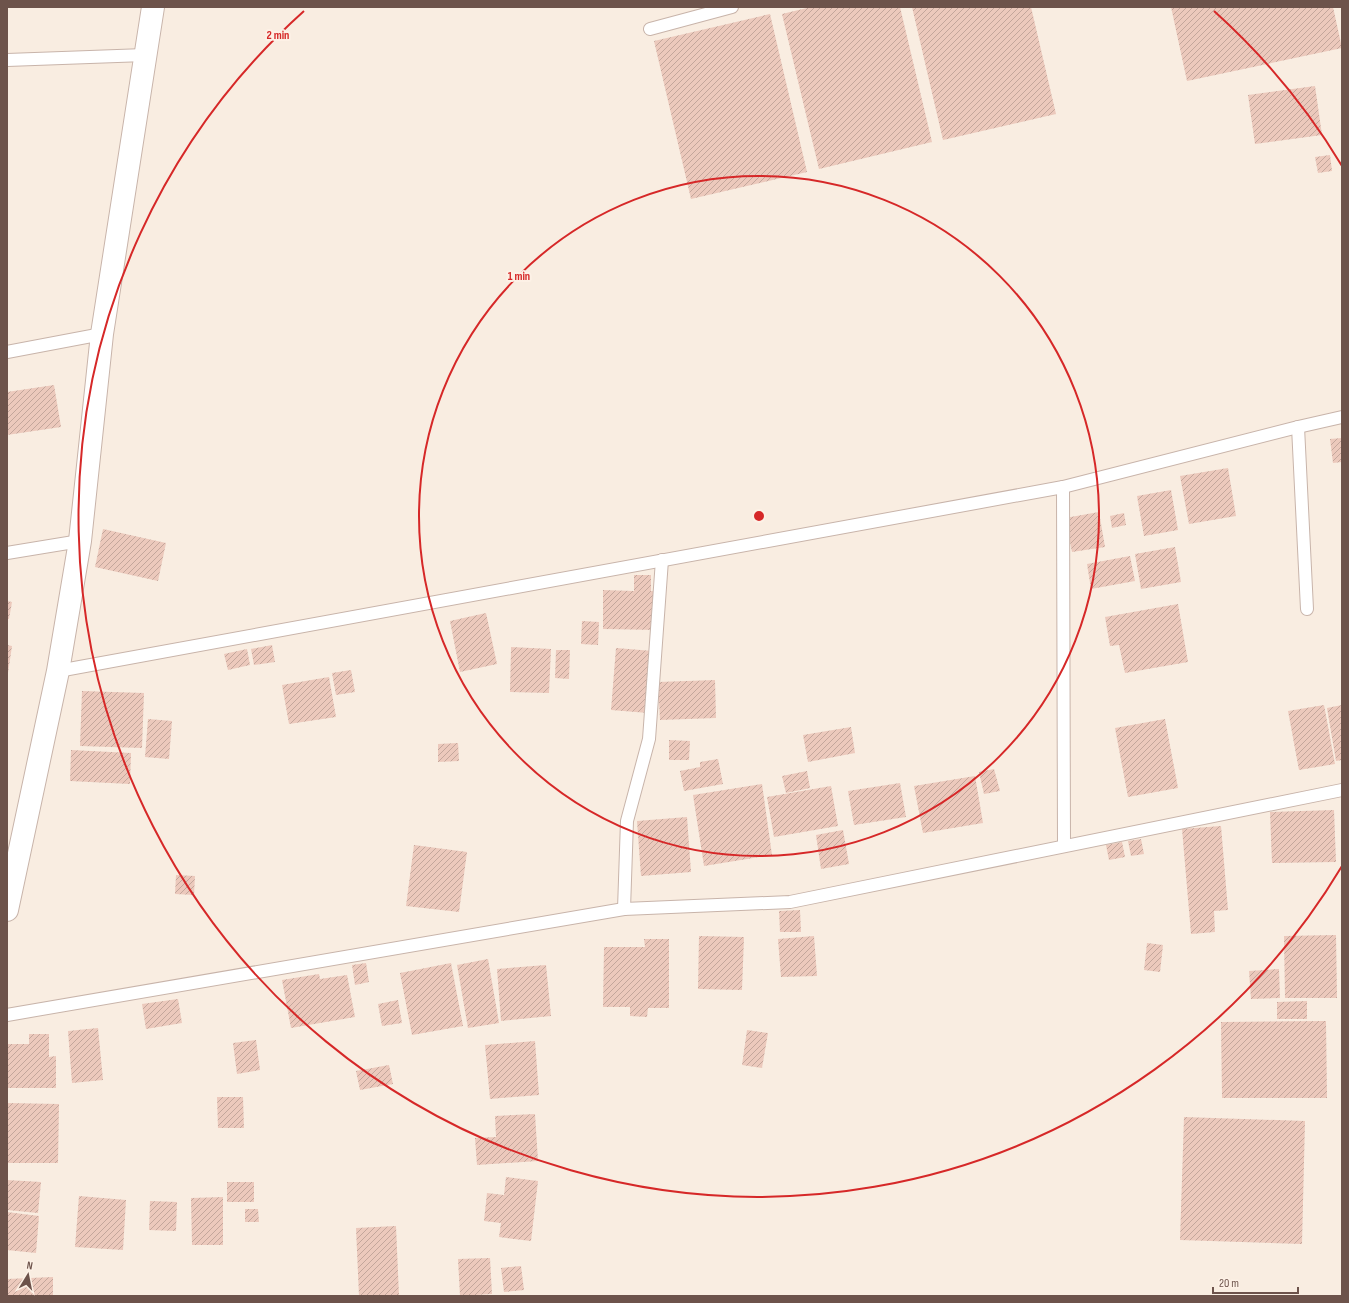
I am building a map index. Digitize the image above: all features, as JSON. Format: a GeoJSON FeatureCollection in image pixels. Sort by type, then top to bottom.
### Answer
{"type":"FeatureCollection","features":[{"type":"Feature","properties":{"kind":"street"},"geometry":{"type":"LineString","coordinates":[[7,910],[58,671],[80,541],[102,334],[153,7]]}},
{"type":"Feature","properties":{"kind":"lane"},"geometry":{"type":"LineString","coordinates":[[650,29],[732,7]]}},
{"type":"Feature","properties":{"kind":"lane"},"geometry":{"type":"LineString","coordinates":[[7,60],[145,54]]}},
{"type":"Feature","properties":{"kind":"lane"},"geometry":{"type":"LineString","coordinates":[[7,352],[102,334]]}},
{"type":"Feature","properties":{"kind":"lane"},"geometry":{"type":"LineString","coordinates":[[58,671],[1063,487],[1298,427],[1342,418]]}},
{"type":"Feature","properties":{"kind":"lane"},"geometry":{"type":"LineString","coordinates":[[1298,427],[1307,609]]}},
{"type":"Feature","properties":{"kind":"lane"},"geometry":{"type":"LineString","coordinates":[[1063,487],[1064,846]]}},
{"type":"Feature","properties":{"kind":"lane"},"geometry":{"type":"LineString","coordinates":[[7,553],[80,541]]}},
{"type":"Feature","properties":{"kind":"lane"},"geometry":{"type":"LineString","coordinates":[[624,909],[627,821],[650,739],[662,560]]}},
{"type":"Feature","properties":{"kind":"lane"},"geometry":{"type":"LineString","coordinates":[[7,1015],[624,909],[790,902],[1342,790]]}},
{"type":"Feature","properties":{"kind":"building"},"geometry":{"type":"Polygon","coordinates":[[[811,7],[900,7],[932,142],[819,169],[782,14],[811,7]]]}},
{"type":"Feature","properties":{"kind":"building"},"geometry":{"type":"Polygon","coordinates":[[[912,7],[1031,7],[1056,114],[943,140],[912,7]]]}},
{"type":"Feature","properties":{"kind":"building"},"geometry":{"type":"Polygon","coordinates":[[[1171,7],[1333,7],[1342,48],[1187,81],[1171,7]]]}},
{"type":"Feature","properties":{"kind":"building"},"geometry":{"type":"Polygon","coordinates":[[[770,14],[807,172],[691,199],[654,41],[770,14]]]}},
{"type":"Feature","properties":{"kind":"building"},"geometry":{"type":"Polygon","coordinates":[[[1315,86],[1322,135],[1255,144],[1248,95],[1315,86]]]}},
{"type":"Feature","properties":{"kind":"building"},"geometry":{"type":"Polygon","coordinates":[[[1330,155],[1332,171],[1318,173],[1315,157],[1330,155]]]}},
{"type":"Feature","properties":{"kind":"building"},"geometry":{"type":"Polygon","coordinates":[[[54,385],[61,427],[7,435],[7,392],[54,385]]]}},
{"type":"Feature","properties":{"kind":"building"},"geometry":{"type":"Polygon","coordinates":[[[1342,438],[1342,462],[1333,463],[1330,439],[1342,438]]]}},
{"type":"Feature","properties":{"kind":"building"},"geometry":{"type":"Polygon","coordinates":[[[1228,468],[1236,516],[1189,524],[1180,476],[1228,468]]]}},
{"type":"Feature","properties":{"kind":"building"},"geometry":{"type":"Polygon","coordinates":[[[1171,490],[1178,530],[1144,536],[1137,496],[1171,490]]]}},
{"type":"Feature","properties":{"kind":"building"},"geometry":{"type":"Polygon","coordinates":[[[1099,512],[1105,547],[1072,552],[1065,518],[1099,512]]]}},
{"type":"Feature","properties":{"kind":"building"},"geometry":{"type":"Polygon","coordinates":[[[1124,513],[1126,525],[1112,528],[1110,516],[1124,513]]]}},
{"type":"Feature","properties":{"kind":"building"},"geometry":{"type":"Polygon","coordinates":[[[103,529],[166,543],[158,581],[95,567],[103,529]]]}},
{"type":"Feature","properties":{"kind":"building"},"geometry":{"type":"Polygon","coordinates":[[[1175,547],[1181,582],[1141,589],[1135,554],[1175,547]]]}},
{"type":"Feature","properties":{"kind":"building"},"geometry":{"type":"Polygon","coordinates":[[[1130,556],[1135,581],[1091,589],[1087,564],[1130,556]]]}},
{"type":"Feature","properties":{"kind":"building"},"geometry":{"type":"Polygon","coordinates":[[[634,575],[651,575],[651,591],[657,591],[656,630],[603,629],[603,590],[634,591],[634,575]]]}},
{"type":"Feature","properties":{"kind":"building"},"geometry":{"type":"Polygon","coordinates":[[[7,601],[12,602],[9,619],[7,619],[7,601]]]}},
{"type":"Feature","properties":{"kind":"building"},"geometry":{"type":"Polygon","coordinates":[[[1178,604],[1188,662],[1125,673],[1119,645],[1110,646],[1105,617],[1178,604]]]}},
{"type":"Feature","properties":{"kind":"building"},"geometry":{"type":"Polygon","coordinates":[[[486,613],[497,664],[460,672],[450,621],[486,613]]]}},
{"type":"Feature","properties":{"kind":"building"},"geometry":{"type":"Polygon","coordinates":[[[582,621],[599,622],[598,645],[581,644],[582,621]]]}},
{"type":"Feature","properties":{"kind":"building"},"geometry":{"type":"Polygon","coordinates":[[[7,645],[12,646],[8,673],[7,673],[7,645]]]}},
{"type":"Feature","properties":{"kind":"building"},"geometry":{"type":"Polygon","coordinates":[[[272,645],[275,662],[254,665],[251,649],[272,645]]]}},
{"type":"Feature","properties":{"kind":"building"},"geometry":{"type":"Polygon","coordinates":[[[511,647],[551,649],[549,693],[510,692],[511,647]]]}},
{"type":"Feature","properties":{"kind":"building"},"geometry":{"type":"Polygon","coordinates":[[[616,648],[653,651],[648,713],[611,710],[616,648]]]}},
{"type":"Feature","properties":{"kind":"building"},"geometry":{"type":"Polygon","coordinates":[[[247,649],[250,665],[228,670],[224,654],[247,649]]]}},
{"type":"Feature","properties":{"kind":"building"},"geometry":{"type":"Polygon","coordinates":[[[556,650],[570,650],[569,679],[555,678],[556,650]]]}},
{"type":"Feature","properties":{"kind":"building"},"geometry":{"type":"Polygon","coordinates":[[[351,670],[355,692],[336,695],[332,673],[351,670]]]}},
{"type":"Feature","properties":{"kind":"building"},"geometry":{"type":"Polygon","coordinates":[[[329,677],[336,717],[289,724],[282,685],[329,677]]]}},
{"type":"Feature","properties":{"kind":"building"},"geometry":{"type":"Polygon","coordinates":[[[715,680],[716,718],[660,720],[658,682],[715,680]]]}},
{"type":"Feature","properties":{"kind":"building"},"geometry":{"type":"Polygon","coordinates":[[[82,691],[144,693],[142,748],[80,746],[82,691]]]}},
{"type":"Feature","properties":{"kind":"building"},"geometry":{"type":"Polygon","coordinates":[[[1324,705],[1335,764],[1299,770],[1288,711],[1324,705]]]}},
{"type":"Feature","properties":{"kind":"building"},"geometry":{"type":"Polygon","coordinates":[[[1342,705],[1342,760],[1336,761],[1327,708],[1342,705]]]}},
{"type":"Feature","properties":{"kind":"building"},"geometry":{"type":"Polygon","coordinates":[[[148,719],[172,721],[169,759],[145,757],[148,719]]]}},
{"type":"Feature","properties":{"kind":"building"},"geometry":{"type":"Polygon","coordinates":[[[1165,719],[1178,788],[1128,797],[1115,728],[1165,719]]]}},
{"type":"Feature","properties":{"kind":"building"},"geometry":{"type":"Polygon","coordinates":[[[851,727],[855,753],[808,762],[803,735],[851,727]]]}},
{"type":"Feature","properties":{"kind":"building"},"geometry":{"type":"Polygon","coordinates":[[[669,740],[690,741],[689,760],[669,760],[669,740]]]}},
{"type":"Feature","properties":{"kind":"building"},"geometry":{"type":"Polygon","coordinates":[[[458,743],[459,761],[438,762],[438,744],[458,743]]]}},
{"type":"Feature","properties":{"kind":"building"},"geometry":{"type":"Polygon","coordinates":[[[71,750],[131,753],[130,784],[70,781],[71,750]]]}},
{"type":"Feature","properties":{"kind":"building"},"geometry":{"type":"Polygon","coordinates":[[[718,759],[723,784],[684,791],[680,771],[700,767],[700,762],[718,759]]]}},
{"type":"Feature","properties":{"kind":"building"},"geometry":{"type":"Polygon","coordinates":[[[994,769],[1000,791],[984,794],[979,772],[994,769]]]}},
{"type":"Feature","properties":{"kind":"building"},"geometry":{"type":"Polygon","coordinates":[[[807,771],[810,788],[786,793],[782,776],[807,771]]]}},
{"type":"Feature","properties":{"kind":"building"},"geometry":{"type":"Polygon","coordinates":[[[975,776],[983,823],[923,833],[914,786],[975,776]]]}},
{"type":"Feature","properties":{"kind":"building"},"geometry":{"type":"Polygon","coordinates":[[[900,783],[906,817],[854,825],[848,791],[900,783]]]}},
{"type":"Feature","properties":{"kind":"building"},"geometry":{"type":"Polygon","coordinates":[[[762,784],[772,855],[704,866],[693,795],[762,784]]]}},
{"type":"Feature","properties":{"kind":"building"},"geometry":{"type":"Polygon","coordinates":[[[831,786],[838,826],[774,837],[767,797],[831,786]]]}},
{"type":"Feature","properties":{"kind":"building"},"geometry":{"type":"Polygon","coordinates":[[[1334,810],[1336,862],[1272,863],[1270,812],[1334,810]]]}},
{"type":"Feature","properties":{"kind":"building"},"geometry":{"type":"Polygon","coordinates":[[[687,817],[691,872],[641,876],[637,821],[687,817]]]}},
{"type":"Feature","properties":{"kind":"building"},"geometry":{"type":"Polygon","coordinates":[[[1221,826],[1228,910],[1214,911],[1215,932],[1191,934],[1182,829],[1221,826]]]}},
{"type":"Feature","properties":{"kind":"building"},"geometry":{"type":"Polygon","coordinates":[[[843,830],[849,864],[821,869],[816,835],[843,830]]]}},
{"type":"Feature","properties":{"kind":"building"},"geometry":{"type":"Polygon","coordinates":[[[1141,839],[1144,854],[1131,856],[1128,841],[1141,839]]]}},
{"type":"Feature","properties":{"kind":"building"},"geometry":{"type":"Polygon","coordinates":[[[1122,842],[1125,857],[1109,860],[1106,845],[1122,842]]]}},
{"type":"Feature","properties":{"kind":"building"},"geometry":{"type":"Polygon","coordinates":[[[414,845],[467,852],[459,912],[406,906],[414,845]]]}},
{"type":"Feature","properties":{"kind":"building"},"geometry":{"type":"Polygon","coordinates":[[[176,875],[195,876],[194,895],[175,894],[176,875]]]}},
{"type":"Feature","properties":{"kind":"building"},"geometry":{"type":"Polygon","coordinates":[[[800,910],[801,932],[780,932],[779,911],[800,910]]]}},
{"type":"Feature","properties":{"kind":"building"},"geometry":{"type":"Polygon","coordinates":[[[1336,935],[1337,998],[1285,998],[1284,936],[1336,935]]]}},
{"type":"Feature","properties":{"kind":"building"},"geometry":{"type":"Polygon","coordinates":[[[699,936],[744,937],[742,990],[698,989],[699,936]]]}},
{"type":"Feature","properties":{"kind":"building"},"geometry":{"type":"Polygon","coordinates":[[[814,936],[817,976],[781,977],[778,939],[814,936]]]}},
{"type":"Feature","properties":{"kind":"building"},"geometry":{"type":"Polygon","coordinates":[[[644,939],[669,939],[669,1008],[648,1008],[647,1017],[630,1016],[630,1007],[603,1007],[604,947],[645,947],[644,939]]]}},
{"type":"Feature","properties":{"kind":"building"},"geometry":{"type":"Polygon","coordinates":[[[1147,943],[1163,945],[1160,972],[1144,970],[1147,943]]]}},
{"type":"Feature","properties":{"kind":"building"},"geometry":{"type":"Polygon","coordinates":[[[488,959],[499,1023],[468,1028],[457,965],[488,959]]]}},
{"type":"Feature","properties":{"kind":"building"},"geometry":{"type":"Polygon","coordinates":[[[366,963],[369,982],[355,985],[352,965],[366,963]]]}},
{"type":"Feature","properties":{"kind":"building"},"geometry":{"type":"Polygon","coordinates":[[[451,963],[463,1026],[412,1035],[400,973],[451,963]]]}},
{"type":"Feature","properties":{"kind":"building"},"geometry":{"type":"Polygon","coordinates":[[[546,965],[551,1016],[501,1021],[497,969],[546,965]]]}},
{"type":"Feature","properties":{"kind":"building"},"geometry":{"type":"Polygon","coordinates":[[[1279,969],[1280,998],[1251,999],[1249,971],[1279,969]]]}},
{"type":"Feature","properties":{"kind":"building"},"geometry":{"type":"Polygon","coordinates":[[[319,974],[320,979],[347,975],[355,1017],[291,1028],[282,980],[319,974]]]}},
{"type":"Feature","properties":{"kind":"building"},"geometry":{"type":"Polygon","coordinates":[[[178,999],[182,1023],[146,1029],[142,1004],[178,999]]]}},
{"type":"Feature","properties":{"kind":"building"},"geometry":{"type":"Polygon","coordinates":[[[398,1000],[402,1023],[382,1026],[378,1004],[398,1000]]]}},
{"type":"Feature","properties":{"kind":"building"},"geometry":{"type":"Polygon","coordinates":[[[1307,1001],[1307,1019],[1277,1019],[1277,1002],[1307,1001]]]}},
{"type":"Feature","properties":{"kind":"building"},"geometry":{"type":"Polygon","coordinates":[[[1326,1021],[1327,1098],[1222,1098],[1221,1022],[1326,1021]]]}},
{"type":"Feature","properties":{"kind":"building"},"geometry":{"type":"Polygon","coordinates":[[[98,1028],[103,1080],[72,1083],[68,1031],[98,1028]]]}},
{"type":"Feature","properties":{"kind":"building"},"geometry":{"type":"Polygon","coordinates":[[[747,1030],[768,1033],[762,1068],[742,1065],[747,1030]]]}},
{"type":"Feature","properties":{"kind":"building"},"geometry":{"type":"Polygon","coordinates":[[[29,1034],[49,1034],[49,1057],[56,1056],[56,1088],[7,1088],[7,1044],[29,1044],[29,1034]]]}},
{"type":"Feature","properties":{"kind":"building"},"geometry":{"type":"Polygon","coordinates":[[[256,1040],[260,1070],[237,1074],[233,1043],[256,1040]]]}},
{"type":"Feature","properties":{"kind":"building"},"geometry":{"type":"Polygon","coordinates":[[[535,1041],[539,1095],[490,1099],[485,1045],[535,1041]]]}},
{"type":"Feature","properties":{"kind":"building"},"geometry":{"type":"Polygon","coordinates":[[[389,1065],[393,1084],[360,1090],[356,1071],[389,1065]]]}},
{"type":"Feature","properties":{"kind":"building"},"geometry":{"type":"Polygon","coordinates":[[[217,1097],[243,1097],[244,1128],[218,1128],[217,1097]]]}},
{"type":"Feature","properties":{"kind":"building"},"geometry":{"type":"Polygon","coordinates":[[[7,1103],[59,1104],[58,1163],[7,1163],[7,1103]]]}},
{"type":"Feature","properties":{"kind":"building"},"geometry":{"type":"Polygon","coordinates":[[[535,1114],[538,1161],[477,1165],[475,1138],[496,1137],[495,1116],[535,1114]]]}},
{"type":"Feature","properties":{"kind":"building"},"geometry":{"type":"Polygon","coordinates":[[[1184,1117],[1305,1121],[1302,1244],[1180,1240],[1184,1117]]]}},
{"type":"Feature","properties":{"kind":"building"},"geometry":{"type":"Polygon","coordinates":[[[506,1177],[538,1181],[531,1241],[499,1237],[501,1223],[484,1221],[487,1193],[504,1195],[506,1177]]]}},
{"type":"Feature","properties":{"kind":"building"},"geometry":{"type":"Polygon","coordinates":[[[7,1180],[41,1182],[38,1213],[7,1210],[7,1180]]]}},
{"type":"Feature","properties":{"kind":"building"},"geometry":{"type":"Polygon","coordinates":[[[227,1182],[254,1182],[254,1202],[227,1202],[227,1182]]]}},
{"type":"Feature","properties":{"kind":"building"},"geometry":{"type":"Polygon","coordinates":[[[79,1196],[126,1200],[123,1250],[75,1247],[79,1196]]]}},
{"type":"Feature","properties":{"kind":"building"},"geometry":{"type":"Polygon","coordinates":[[[223,1197],[223,1245],[192,1245],[191,1198],[223,1197]]]}},
{"type":"Feature","properties":{"kind":"building"},"geometry":{"type":"Polygon","coordinates":[[[150,1201],[177,1202],[176,1231],[149,1230],[150,1201]]]}},
{"type":"Feature","properties":{"kind":"building"},"geometry":{"type":"Polygon","coordinates":[[[245,1209],[258,1209],[259,1222],[245,1222],[245,1209]]]}},
{"type":"Feature","properties":{"kind":"building"},"geometry":{"type":"Polygon","coordinates":[[[7,1212],[39,1216],[36,1253],[7,1250],[7,1212]]]}},
{"type":"Feature","properties":{"kind":"building"},"geometry":{"type":"Polygon","coordinates":[[[396,1226],[399,1296],[359,1296],[356,1228],[396,1226]]]}},
{"type":"Feature","properties":{"kind":"building"},"geometry":{"type":"Polygon","coordinates":[[[490,1258],[492,1294],[460,1296],[458,1259],[490,1258]]]}},
{"type":"Feature","properties":{"kind":"building"},"geometry":{"type":"Polygon","coordinates":[[[521,1266],[524,1290],[504,1292],[501,1268],[521,1266]]]}},
{"type":"Feature","properties":{"kind":"building"},"geometry":{"type":"Polygon","coordinates":[[[53,1277],[53,1296],[7,1296],[7,1279],[53,1277]]]}}]}
